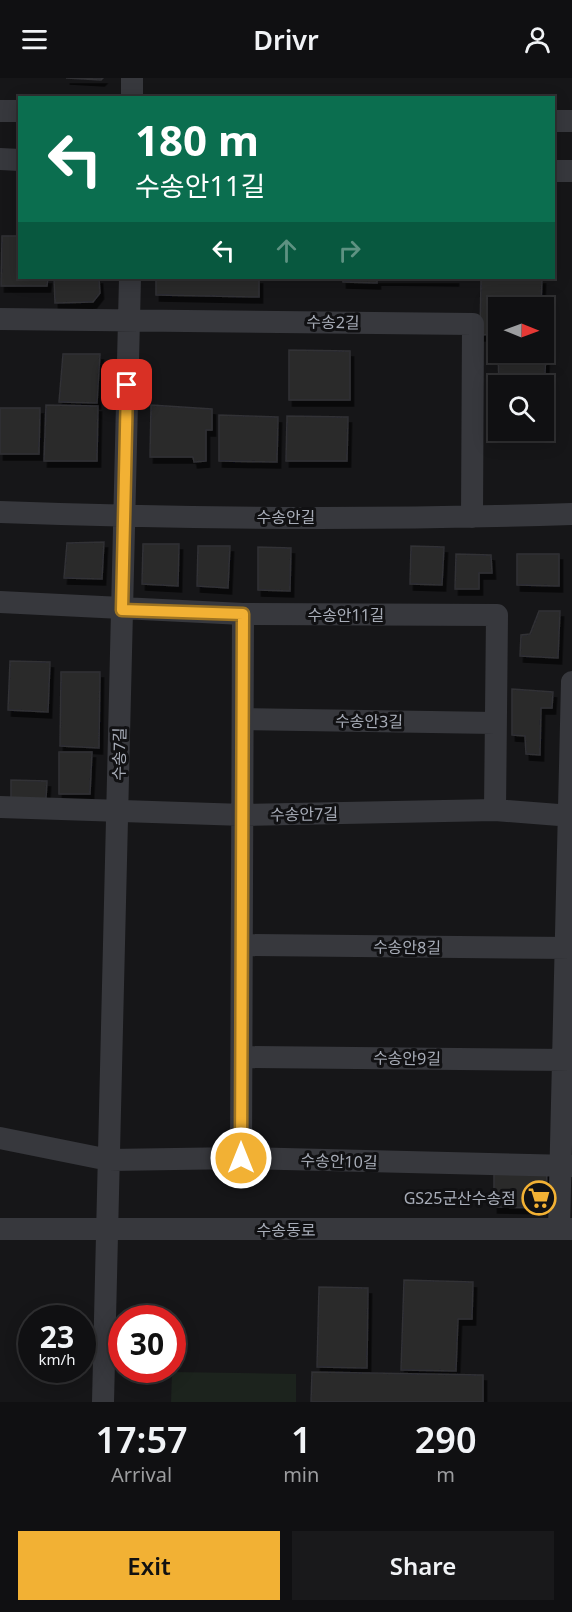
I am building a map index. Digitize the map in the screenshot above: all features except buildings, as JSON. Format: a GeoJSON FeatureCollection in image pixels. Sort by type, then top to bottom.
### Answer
{"type":"FeatureCollection","features":[{"type":"Feature","properties":{"kind":"street"},"geometry":{"type":"LineString","coordinates":[[132,78],[132,96]]}},
{"type":"Feature","properties":{"kind":"street"},"geometry":{"type":"LineString","coordinates":[[0,111],[18,111]]}},
{"type":"Feature","properties":{"kind":"street"},"geometry":{"type":"LineString","coordinates":[[555,121],[572,121]]}},
{"type":"Feature","properties":{"kind":"street"},"geometry":{"type":"LineString","coordinates":[[0,159],[18,160]]}},
{"type":"Feature","properties":{"kind":"street"},"geometry":{"type":"LineString","coordinates":[[555,171],[572,171]]}},
{"type":"Feature","properties":{"kind":"street","name":"수송7길"},"geometry":{"type":"LineString","coordinates":[[103,1402],[130,279]]}},
{"type":"Feature","properties":{"kind":"street","name":"수송2길"},"geometry":{"type":"LineString","coordinates":[[0,320],[473,324],[472,517]]}},
{"type":"Feature","properties":{"kind":"street","name":"수송안길"},"geometry":{"type":"LineString","coordinates":[[0,512],[124,517],[472,517],[572,514]]}},
{"type":"Feature","properties":{"kind":"street","name":"수송안11길"},"geometry":{"type":"LineString","coordinates":[[0,602],[122,610],[243,614],[497,615],[495,810]]}},
{"type":"Feature","properties":{"kind":"street"},"geometry":{"type":"LineString","coordinates":[[241,1158],[243,614]]}},
{"type":"Feature","properties":{"kind":"street"},"geometry":{"type":"LineString","coordinates":[[566,1229],[572,682]]}},
{"type":"Feature","properties":{"kind":"street","name":"수송안3길"},"geometry":{"type":"LineString","coordinates":[[243,718],[495,723]]}},
{"type":"Feature","properties":{"kind":"street","name":"수송안7길"},"geometry":{"type":"LineString","coordinates":[[0,807],[244,815],[495,810],[570,816]]}},
{"type":"Feature","properties":{"kind":"street","name":"수송안8길"},"geometry":{"type":"LineString","coordinates":[[242,945],[569,948]]}},
{"type":"Feature","properties":{"kind":"street","name":"수송안9길"},"geometry":{"type":"LineString","coordinates":[[242,1057],[568,1060]]}},
{"type":"Feature","properties":{"kind":"street","name":"수송안10길"},"geometry":{"type":"LineString","coordinates":[[0,1138],[109,1160],[241,1158],[567,1166]]}},
{"type":"Feature","properties":{"kind":"street","name":"수송동로"},"geometry":{"type":"LineString","coordinates":[[0,1229],[107,1231],[566,1229]]}},
{"type":"Feature","properties":{"kind":"shaded area"},"geometry":{"type":"Polygon","coordinates":[[[186,1372],[296,1374],[296,1402],[171,1402],[172,1383],[186,1383],[186,1372]]]}},
{"type":"Feature","properties":{"kind":"place","name":"GS25군산수송점"},"geometry":{"type":"Point","coordinates":[539,1198]}},
{"type":"Feature","properties":{"kind":"route"},"geometry":{"type":"LineString","coordinates":[[127,385],[122,610],[243,614],[241,1158]]}}]}
